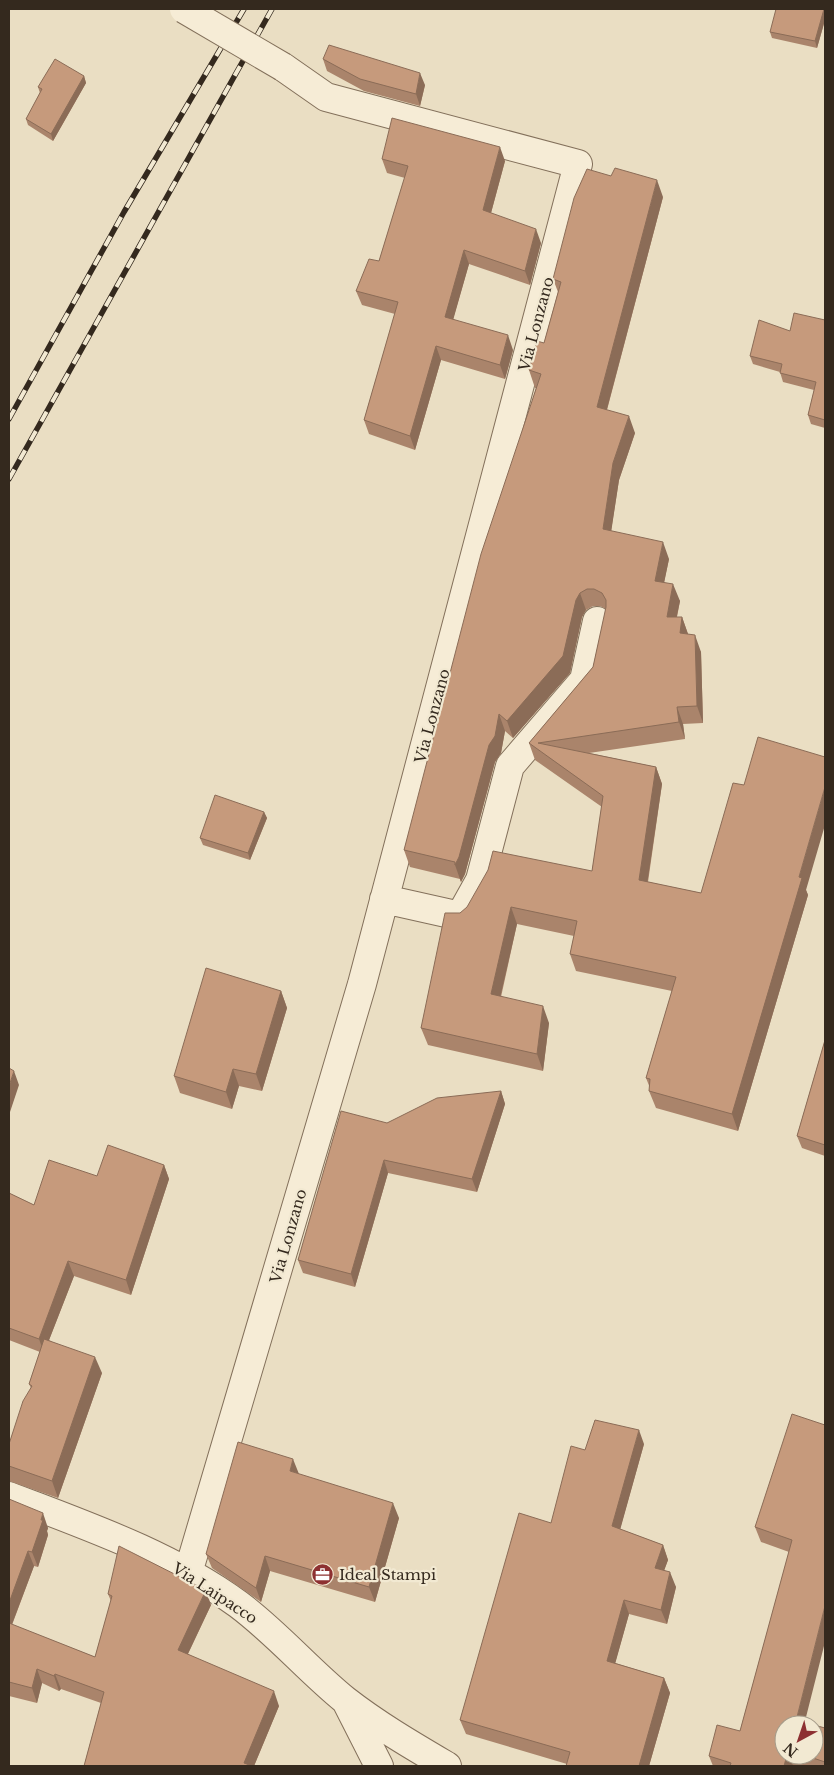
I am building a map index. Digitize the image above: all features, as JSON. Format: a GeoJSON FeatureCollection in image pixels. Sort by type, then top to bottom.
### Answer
{"type":"FeatureCollection","features":[{"type":"Feature","properties":{"kind":"street","name":"Via Lonzano"},"geometry":{"type":"LineString","coordinates":[[184,9],[283,67],[326,97],[578,164],[362,984],[188,1573]]}},
{"type":"Feature","properties":{"kind":"street"},"geometry":{"type":"LineString","coordinates":[[384,899],[460,916],[480,880],[510,766],[584,680],[597,620]]}},
{"type":"Feature","properties":{"kind":"street","name":"Via Laipacco"},"geometry":{"type":"LineString","coordinates":[[9,1496],[103,1531],[188,1573],[238,1604],[345,1700],[394,1734],[447,1766]]}},
{"type":"Feature","properties":{"kind":"street","name":"Via Laipacco"},"geometry":{"type":"LineString","coordinates":[[345,1700],[379,1766]]}},
{"type":"Feature","properties":{"kind":"building"},"geometry":{"type":"Polygon","coordinates":[[[776,9],[824,9],[815,41],[770,32],[776,9]]]}},
{"type":"Feature","properties":{"kind":"building"},"geometry":{"type":"Polygon","coordinates":[[[329,45],[420,73],[416,94],[360,79],[323,59],[329,45]]]}},
{"type":"Feature","properties":{"kind":"building"},"geometry":{"type":"Polygon","coordinates":[[[55,59],[84,76],[51,134],[26,119],[42,89],[38,87],[55,59]]]}},
{"type":"Feature","properties":{"kind":"building"},"geometry":{"type":"Polygon","coordinates":[[[392,118],[500,147],[483,210],[536,229],[525,271],[464,250],[445,317],[508,335],[500,365],[436,346],[410,436],[364,420],[398,302],[356,291],[369,259],[379,261],[408,166],[382,159],[392,118]]]}},
{"type":"Feature","properties":{"kind":"building"},"geometry":{"type":"Polygon","coordinates":[[[615,168],[657,180],[597,407],[629,416],[613,463],[603,529],[663,542],[655,581],[673,584],[667,617],[682,617],[680,633],[695,635],[697,706],[677,707],[679,722],[538,743],[656,767],[639,880],[701,893],[733,783],[744,785],[758,737],[825,757],[825,787],[799,877],[802,878],[732,1114],[649,1091],[650,1079],[646,1078],[676,977],[570,954],[577,921],[511,907],[491,994],[543,1006],[537,1054],[421,1028],[445,913],[460,913],[467,907],[488,870],[493,851],[592,871],[603,796],[529,743],[593,667],[606,607],[606,600],[602,593],[594,589],[587,589],[580,593],[576,600],[563,656],[507,721],[499,714],[495,736],[489,745],[459,857],[455,865],[455,862],[404,850],[481,554],[541,374],[529,370],[537,341],[544,343],[561,282],[553,279],[574,198],[587,169],[611,176],[615,168]]]}},
{"type":"Feature","properties":{"kind":"building"},"geometry":{"type":"Polygon","coordinates":[[[794,313],[825,320],[825,420],[808,415],[816,382],[780,373],[782,364],[750,356],[759,320],[790,331],[794,313]]]}},
{"type":"Feature","properties":{"kind":"building"},"geometry":{"type":"Polygon","coordinates":[[[215,795],[264,812],[248,853],[200,838],[215,795]]]}},
{"type":"Feature","properties":{"kind":"building"},"geometry":{"type":"Polygon","coordinates":[[[206,968],[281,991],[256,1074],[233,1069],[226,1092],[174,1076],[206,968]]]}},
{"type":"Feature","properties":{"kind":"building"},"geometry":{"type":"Polygon","coordinates":[[[825,1040],[825,1145],[797,1136],[825,1040]]]}},
{"type":"Feature","properties":{"kind":"building"},"geometry":{"type":"Polygon","coordinates":[[[9,1068],[14,1071],[9,1086],[9,1068]]]}},
{"type":"Feature","properties":{"kind":"building"},"geometry":{"type":"Polygon","coordinates":[[[501,1091],[472,1179],[384,1160],[351,1274],[298,1260],[341,1111],[387,1123],[437,1098],[501,1091]]]}},
{"type":"Feature","properties":{"kind":"building"},"geometry":{"type":"Polygon","coordinates":[[[108,1145],[164,1165],[126,1280],[68,1261],[39,1339],[9,1328],[9,1193],[34,1205],[49,1160],[97,1176],[108,1145]]]}},
{"type":"Feature","properties":{"kind":"building"},"geometry":{"type":"Polygon","coordinates":[[[44,1339],[95,1357],[52,1481],[9,1466],[9,1444],[23,1401],[32,1386],[29,1384],[44,1339]]]}},
{"type":"Feature","properties":{"kind":"building"},"geometry":{"type":"Polygon","coordinates":[[[792,1414],[825,1425],[825,1606],[798,1715],[774,1715],[774,1765],[784,1766],[730,1766],[731,1763],[709,1756],[717,1725],[740,1731],[792,1540],[755,1527],[792,1414]]]}},
{"type":"Feature","properties":{"kind":"building"},"geometry":{"type":"Polygon","coordinates":[[[595,1420],[639,1430],[612,1526],[663,1545],[655,1568],[670,1572],[661,1610],[624,1600],[607,1661],[664,1678],[639,1766],[566,1766],[570,1752],[460,1720],[519,1513],[551,1523],[571,1446],[585,1450],[595,1420]]]}},
{"type":"Feature","properties":{"kind":"building"},"geometry":{"type":"Polygon","coordinates":[[[238,1442],[293,1459],[290,1471],[393,1503],[369,1587],[265,1556],[256,1588],[206,1554],[238,1442]]]}},
{"type":"Feature","properties":{"kind":"building"},"geometry":{"type":"Polygon","coordinates":[[[9,1499],[43,1513],[41,1520],[43,1520],[32,1552],[28,1551],[9,1603],[9,1499]]]}},
{"type":"Feature","properties":{"kind":"building"},"geometry":{"type":"Polygon","coordinates":[[[119,1546],[206,1590],[178,1650],[274,1691],[244,1763],[252,1766],[84,1766],[104,1692],[37,1669],[32,1688],[9,1682],[9,1623],[95,1657],[112,1596],[108,1594],[119,1546]]]}},
{"type":"Feature","properties":{"kind":"building"},"geometry":{"type":"Polygon","coordinates":[[[824,1728],[825,1728],[824,1762],[824,1728]]]}},
{"type":"Feature","properties":{"kind":"railway"},"geometry":{"type":"LineString","coordinates":[[9,419],[124,212],[244,9]]}},
{"type":"Feature","properties":{"kind":"railway"},"geometry":{"type":"LineString","coordinates":[[9,479],[272,9]]}},
{"type":"Feature","properties":{"kind":"place","name":"Ideal Stampi"},"geometry":{"type":"Point","coordinates":[323,1574]}}]}
